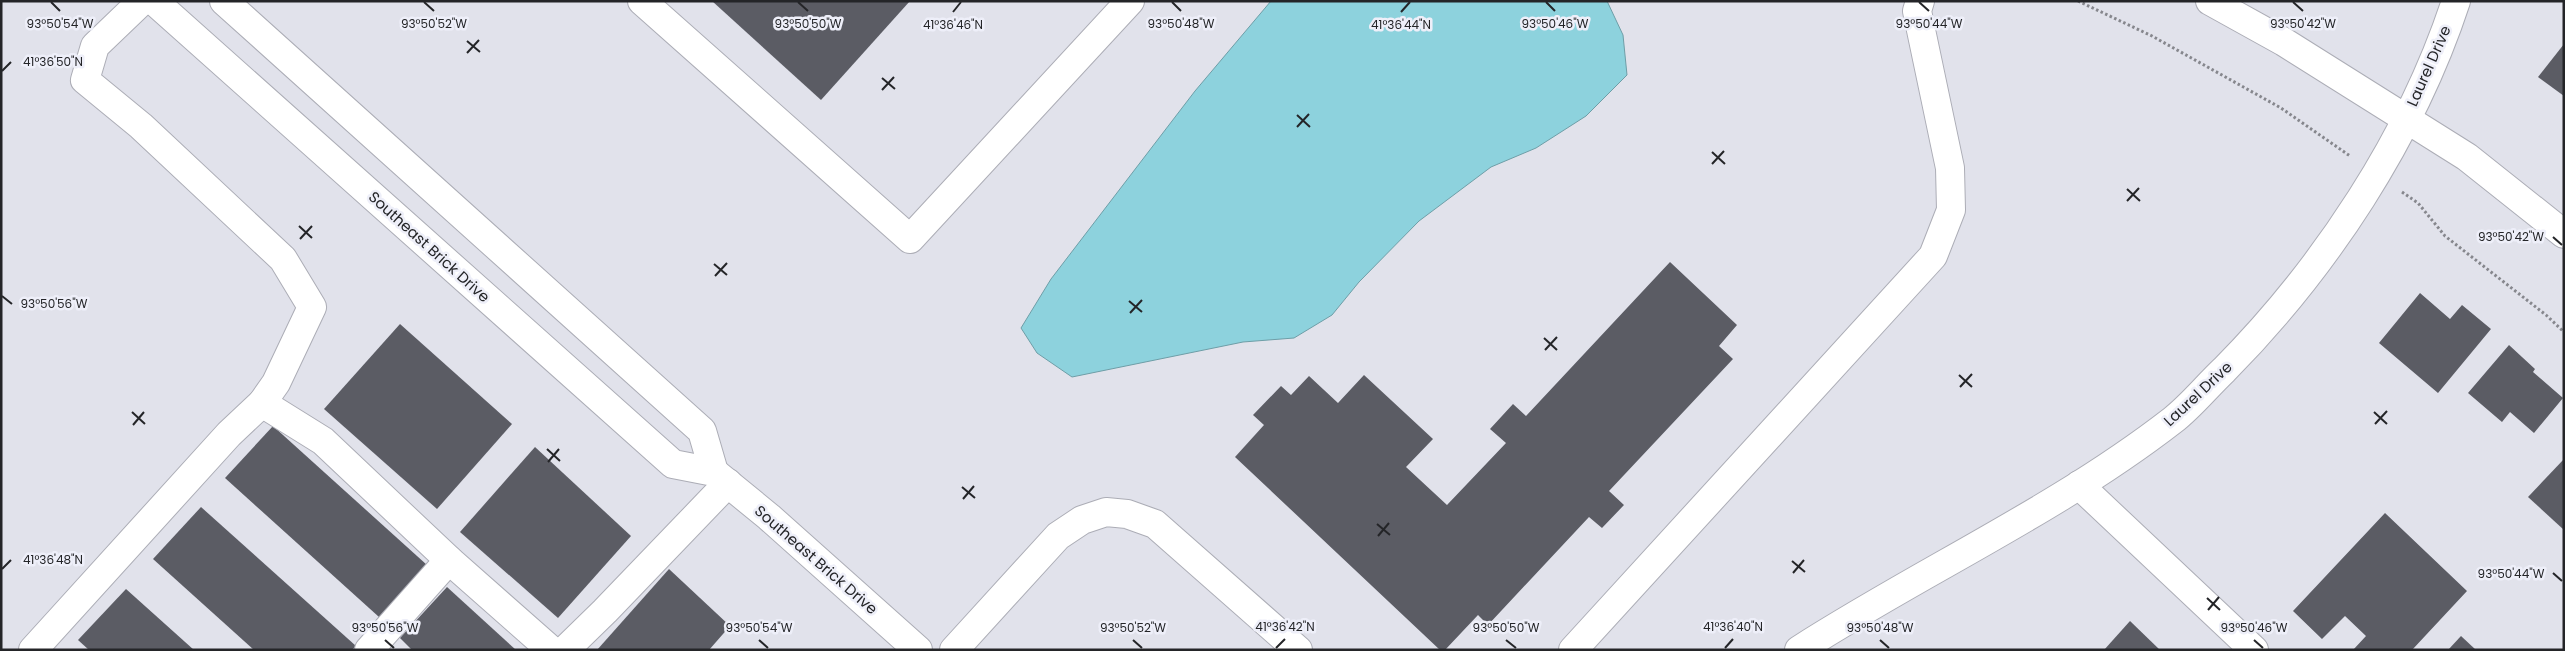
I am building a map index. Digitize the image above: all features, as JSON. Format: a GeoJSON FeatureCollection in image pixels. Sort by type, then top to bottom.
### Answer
{"type":"FeatureCollection","features":[{"type":"Feature","properties":{"kind":"street"},"geometry":{"type":"LineString","coordinates":[[33,650],[229,434],[262,403],[276,383],[312,306],[283,259],[141,126],[85,80],[95,46],[142,1]]}},
{"type":"Feature","properties":{"kind":"street","name":"Southeast Brick Drive"},"geometry":{"type":"LineString","coordinates":[[154,1],[673,464],[720,478],[768,517],[918,650]]}},
{"type":"Feature","properties":{"kind":"street"},"geometry":{"type":"LineString","coordinates":[[224,1],[702,431],[720,478],[565,650]]}},
{"type":"Feature","properties":{"kind":"street"},"geometry":{"type":"LineString","coordinates":[[642,1],[910,239],[1130,1]]}},
{"type":"Feature","properties":{"kind":"street"},"geometry":{"type":"LineString","coordinates":[[1573,650],[1933,256],[1951,210],[1950,168],[1917,11],[1920,1]]}},
{"type":"Feature","properties":{"kind":"street"},"geometry":{"type":"LineString","coordinates":[[2210,1],[2284,42],[2467,157],[2564,234]]}},
{"type":"Feature","properties":{"kind":"street","name":"Laurel Drive"},"geometry":{"type":"LineString","coordinates":[[1799,650],[2079,485],[2174,419],[2257,337],[2338,234],[2376,174],[2429,74],[2456,1]]}},
{"type":"Feature","properties":{"kind":"street"},"geometry":{"type":"LineString","coordinates":[[262,403],[323,441],[449,560],[551,650]]}},
{"type":"Feature","properties":{"kind":"street"},"geometry":{"type":"LineString","coordinates":[[2079,485],[2254,650]]}},
{"type":"Feature","properties":{"kind":"street"},"geometry":{"type":"LineString","coordinates":[[954,650],[1058,536],[1082,520],[1106,512],[1127,514],[1155,524],[1298,650]]}},
{"type":"Feature","properties":{"kind":"street"},"geometry":{"type":"LineString","coordinates":[[369,650],[449,560]]}},
{"type":"Feature","properties":{"kind":"path"},"geometry":{"type":"LineString","coordinates":[[2078,1],[2152,36],[2281,108],[2418,203],[2445,236],[2546,315],[2564,332]]}},
{"type":"Feature","properties":{"kind":"water"},"geometry":{"type":"Polygon","coordinates":[[[1271,1],[1607,1],[1623,35],[1627,75],[1586,116],[1536,148],[1491,167],[1419,221],[1359,282],[1332,315],[1294,338],[1243,342],[1072,377],[1037,353],[1021,328],[1051,279],[1195,91],[1271,1]]]}},
{"type":"Feature","properties":{"kind":"building"},"geometry":{"type":"Polygon","coordinates":[[[712,1],[910,1],[821,100],[712,1]]]}},
{"type":"Feature","properties":{"kind":"building"},"geometry":{"type":"Polygon","coordinates":[[[2564,44],[2564,96],[2538,77],[2564,44]]]}},
{"type":"Feature","properties":{"kind":"building"},"geometry":{"type":"Polygon","coordinates":[[[1670,262],[1737,325],[1719,346],[1733,359],[1609,491],[1624,505],[1602,528],[1589,517],[1488,625],[1478,615],[1445,650],[1440,650],[1235,457],[1264,425],[1253,415],[1281,386],[1291,395],[1309,376],[1338,403],[1364,375],[1433,439],[1406,467],[1447,505],[1506,443],[1490,429],[1513,404],[1526,416],[1670,262]]]}},
{"type":"Feature","properties":{"kind":"building"},"geometry":{"type":"Polygon","coordinates":[[[2420,293],[2450,319],[2462,305],[2491,329],[2438,393],[2379,343],[2420,293]]]}},
{"type":"Feature","properties":{"kind":"building"},"geometry":{"type":"Polygon","coordinates":[[[400,324],[512,424],[437,509],[324,409],[400,324]]]}},
{"type":"Feature","properties":{"kind":"building"},"geometry":{"type":"Polygon","coordinates":[[[2509,345],[2535,369],[2533,372],[2563,398],[2534,433],[2510,412],[2502,422],[2468,393],[2509,345]]]}},
{"type":"Feature","properties":{"kind":"building"},"geometry":{"type":"Polygon","coordinates":[[[273,426],[427,565],[379,617],[225,478],[273,426]]]}},
{"type":"Feature","properties":{"kind":"building"},"geometry":{"type":"Polygon","coordinates":[[[535,447],[631,536],[558,618],[460,532],[535,447]]]}},
{"type":"Feature","properties":{"kind":"building"},"geometry":{"type":"Polygon","coordinates":[[[2564,459],[2564,530],[2528,497],[2564,459]]]}},
{"type":"Feature","properties":{"kind":"building"},"geometry":{"type":"Polygon","coordinates":[[[201,507],[356,646],[352,650],[254,650],[153,559],[201,507]]]}},
{"type":"Feature","properties":{"kind":"building"},"geometry":{"type":"Polygon","coordinates":[[[2385,513],[2467,591],[2412,650],[2353,650],[2366,636],[2345,616],[2322,639],[2293,611],[2385,513]]]}},
{"type":"Feature","properties":{"kind":"building"},"geometry":{"type":"Polygon","coordinates":[[[669,569],[730,626],[709,650],[597,650],[669,569]]]}},
{"type":"Feature","properties":{"kind":"building"},"geometry":{"type":"Polygon","coordinates":[[[447,587],[516,650],[412,650],[400,638],[447,587]]]}},
{"type":"Feature","properties":{"kind":"building"},"geometry":{"type":"Polygon","coordinates":[[[126,589],[194,650],[89,650],[78,640],[126,589]]]}},
{"type":"Feature","properties":{"kind":"building"},"geometry":{"type":"Polygon","coordinates":[[[2130,621],[2160,650],[2104,650],[2130,621]]]}},
{"type":"Feature","properties":{"kind":"building"},"geometry":{"type":"Polygon","coordinates":[[[2461,636],[2476,650],[2448,650],[2461,636]]]}}]}
